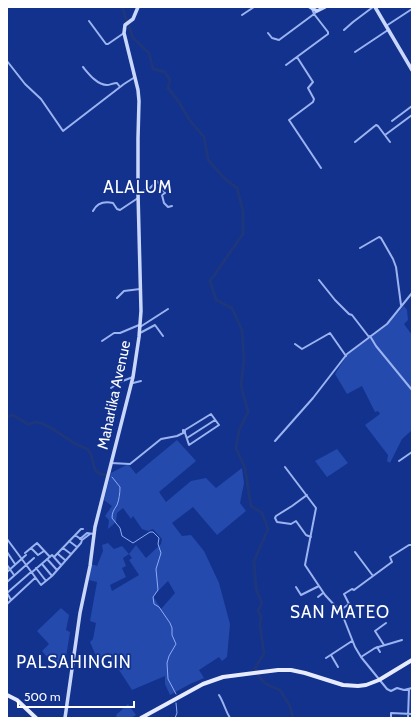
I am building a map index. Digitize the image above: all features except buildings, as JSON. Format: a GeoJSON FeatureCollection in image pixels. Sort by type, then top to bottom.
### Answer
{"type":"FeatureCollection","features":[{"type":"Feature","properties":{"kind":"main road","name":"Maharlika Avenue"},"geometry":{"type":"LineString","coordinates":[[65,718],[80,613],[90,566],[92,534],[133,377],[140,333],[138,198],[139,101],[138,90],[124,33],[128,22],[133,19],[138,7]]}},
{"type":"Feature","properties":{"kind":"main road"},"geometry":{"type":"LineString","coordinates":[[311,8],[315,13],[325,7]]}},
{"type":"Feature","properties":{"kind":"main road"},"geometry":{"type":"LineString","coordinates":[[374,7],[412,70]]}},
{"type":"Feature","properties":{"kind":"main road"},"geometry":{"type":"LineString","coordinates":[[141,718],[207,682],[223,677],[285,670],[298,671],[348,686],[366,685],[379,680],[412,660]]}},
{"type":"Feature","properties":{"kind":"main road"},"geometry":{"type":"LineString","coordinates":[[7,695],[17,700],[36,718]]}},
{"type":"Feature","properties":{"kind":"street"},"geometry":{"type":"LineString","coordinates":[[242,15],[254,7]]}},
{"type":"Feature","properties":{"kind":"street"},"geometry":{"type":"LineString","coordinates":[[344,30],[374,7]]}},
{"type":"Feature","properties":{"kind":"street"},"geometry":{"type":"LineString","coordinates":[[386,26],[412,9]]}},
{"type":"Feature","properties":{"kind":"street"},"geometry":{"type":"LineString","coordinates":[[268,32],[272,38],[279,40],[315,13],[328,32],[328,34],[286,65]]}},
{"type":"Feature","properties":{"kind":"street"},"geometry":{"type":"LineString","coordinates":[[89,20],[106,44],[124,33]]}},
{"type":"Feature","properties":{"kind":"street"},"geometry":{"type":"LineString","coordinates":[[356,52],[388,30]]}},
{"type":"Feature","properties":{"kind":"street"},"geometry":{"type":"LineString","coordinates":[[297,57],[313,82],[308,88],[314,100],[289,120],[321,168]]}},
{"type":"Feature","properties":{"kind":"street"},"geometry":{"type":"LineString","coordinates":[[7,61],[41,99],[63,131],[135,77]]}},
{"type":"Feature","properties":{"kind":"street"},"geometry":{"type":"LineString","coordinates":[[82,67],[102,84],[108,85],[117,83],[120,87]]}},
{"type":"Feature","properties":{"kind":"street"},"geometry":{"type":"LineString","coordinates":[[392,121],[412,106]]}},
{"type":"Feature","properties":{"kind":"street"},"geometry":{"type":"LineString","coordinates":[[385,135],[412,115]]}},
{"type":"Feature","properties":{"kind":"street"},"geometry":{"type":"LineString","coordinates":[[355,142],[376,125],[390,142]]}},
{"type":"Feature","properties":{"kind":"street"},"geometry":{"type":"LineString","coordinates":[[138,193],[150,188],[157,181],[165,193],[162,195],[164,203],[168,207],[172,206]]}},
{"type":"Feature","properties":{"kind":"street"},"geometry":{"type":"LineString","coordinates":[[92,211],[96,206],[105,201],[113,203],[116,209],[120,210],[138,198]]}},
{"type":"Feature","properties":{"kind":"street"},"geometry":{"type":"LineString","coordinates":[[360,248],[379,237],[382,238],[396,267],[401,306]]}},
{"type":"Feature","properties":{"kind":"street"},"geometry":{"type":"LineString","coordinates":[[319,280],[335,300],[349,314],[352,315],[412,390]]}},
{"type":"Feature","properties":{"kind":"street"},"geometry":{"type":"LineString","coordinates":[[117,298],[124,292],[140,288]]}},
{"type":"Feature","properties":{"kind":"street"},"geometry":{"type":"LineString","coordinates":[[275,441],[313,398],[346,356],[387,324],[412,293]]}},
{"type":"Feature","properties":{"kind":"street"},"geometry":{"type":"LineString","coordinates":[[102,341],[114,332],[120,333],[140,326],[168,309]]}},
{"type":"Feature","properties":{"kind":"street"},"geometry":{"type":"LineString","coordinates":[[140,333],[155,325],[163,336]]}},
{"type":"Feature","properties":{"kind":"street"},"geometry":{"type":"LineString","coordinates":[[295,344],[302,349],[330,333],[346,356]]}},
{"type":"Feature","properties":{"kind":"street"},"geometry":{"type":"LineString","coordinates":[[111,388],[120,382],[133,377]]}},
{"type":"Feature","properties":{"kind":"street"},"geometry":{"type":"LineString","coordinates":[[131,383],[141,381]]}},
{"type":"Feature","properties":{"kind":"street"},"geometry":{"type":"LineString","coordinates":[[111,463],[130,464],[161,438],[177,436],[211,414],[218,426],[189,445],[184,432]]}},
{"type":"Feature","properties":{"kind":"street"},"geometry":{"type":"LineString","coordinates":[[187,438],[215,420]]}},
{"type":"Feature","properties":{"kind":"street"},"geometry":{"type":"LineString","coordinates":[[399,461],[412,452]]}},
{"type":"Feature","properties":{"kind":"street"},"geometry":{"type":"LineString","coordinates":[[285,467],[316,508],[305,565],[323,594],[339,611],[344,619],[360,657],[379,680],[389,691],[397,688],[404,690],[412,688]]}},
{"type":"Feature","properties":{"kind":"street"},"geometry":{"type":"LineString","coordinates":[[307,495],[275,518],[277,522],[291,524],[296,521],[306,535],[311,537]]}},
{"type":"Feature","properties":{"kind":"street"},"geometry":{"type":"LineString","coordinates":[[11,600],[7,593],[48,558],[52,555],[54,557],[58,554],[68,541],[81,529],[83,529]]}},
{"type":"Feature","properties":{"kind":"street"},"geometry":{"type":"LineString","coordinates":[[7,539],[8,543],[41,585],[52,576],[81,543],[81,540],[92,534]]}},
{"type":"Feature","properties":{"kind":"street"},"geometry":{"type":"LineString","coordinates":[[75,535],[81,540]]}},
{"type":"Feature","properties":{"kind":"street"},"geometry":{"type":"LineString","coordinates":[[68,541],[77,547]]}},
{"type":"Feature","properties":{"kind":"street"},"geometry":{"type":"LineString","coordinates":[[7,572],[37,543],[44,550],[57,570]]}},
{"type":"Feature","properties":{"kind":"street"},"geometry":{"type":"LineString","coordinates":[[339,611],[349,604],[344,594],[352,589],[354,590],[392,562],[390,557],[409,545],[412,545]]}},
{"type":"Feature","properties":{"kind":"street"},"geometry":{"type":"LineString","coordinates":[[31,548],[38,555],[44,550]]}},
{"type":"Feature","properties":{"kind":"street"},"geometry":{"type":"LineString","coordinates":[[63,548],[71,554]]}},
{"type":"Feature","properties":{"kind":"street"},"geometry":{"type":"LineString","coordinates":[[7,552],[16,564]]}},
{"type":"Feature","properties":{"kind":"street"},"geometry":{"type":"LineString","coordinates":[[355,552],[373,576]]}},
{"type":"Feature","properties":{"kind":"street"},"geometry":{"type":"LineString","coordinates":[[58,554],[65,560]]}},
{"type":"Feature","properties":{"kind":"street"},"geometry":{"type":"LineString","coordinates":[[54,557],[61,565]]}},
{"type":"Feature","properties":{"kind":"street"},"geometry":{"type":"LineString","coordinates":[[7,582],[34,558]]}},
{"type":"Feature","properties":{"kind":"street"},"geometry":{"type":"LineString","coordinates":[[42,564],[52,576]]}},
{"type":"Feature","properties":{"kind":"street"},"geometry":{"type":"LineString","coordinates":[[7,565],[14,575]]}},
{"type":"Feature","properties":{"kind":"street"},"geometry":{"type":"LineString","coordinates":[[36,568],[46,581]]}},
{"type":"Feature","properties":{"kind":"street"},"geometry":{"type":"LineString","coordinates":[[7,604],[35,578]]}},
{"type":"Feature","properties":{"kind":"street"},"geometry":{"type":"LineString","coordinates":[[296,587],[301,595],[319,586]]}},
{"type":"Feature","properties":{"kind":"street"},"geometry":{"type":"LineString","coordinates":[[318,597],[323,594]]}},
{"type":"Feature","properties":{"kind":"street"},"geometry":{"type":"LineString","coordinates":[[384,645],[375,631],[386,623]]}},
{"type":"Feature","properties":{"kind":"street"},"geometry":{"type":"LineString","coordinates":[[360,657],[377,647],[402,640]]}},
{"type":"Feature","properties":{"kind":"street"},"geometry":{"type":"LineString","coordinates":[[326,658],[352,641]]}},
{"type":"Feature","properties":{"kind":"street"},"geometry":{"type":"LineString","coordinates":[[377,647],[380,652]]}},
{"type":"Feature","properties":{"kind":"street"},"geometry":{"type":"LineString","coordinates":[[331,655],[338,667]]}},
{"type":"Feature","properties":{"kind":"street"},"geometry":{"type":"LineString","coordinates":[[408,718],[409,689]]}},
{"type":"Feature","properties":{"kind":"street"},"geometry":{"type":"LineString","coordinates":[[219,695],[230,718]]}},
{"type":"Feature","properties":{"kind":"street"},"geometry":{"type":"LineString","coordinates":[[391,718],[391,713],[412,714]]}},
{"type":"Feature","properties":{"kind":"shaded area"},"geometry":{"type":"Polygon","coordinates":[[[404,306],[407,310],[408,320],[404,324],[412,335],[412,430],[402,439],[390,463],[387,461],[388,455],[365,425],[380,414],[378,411],[375,412],[362,386],[347,394],[335,374],[347,355],[387,325],[404,306]]]}},
{"type":"Feature","properties":{"kind":"shaded area"},"geometry":{"type":"Polygon","coordinates":[[[177,440],[196,461],[159,492],[166,502],[191,481],[206,478],[216,488],[242,468],[244,483],[240,503],[246,511],[217,535],[193,507],[172,523],[182,536],[191,535],[204,551],[219,583],[230,624],[227,657],[222,661],[219,657],[199,670],[204,678],[170,695],[165,684],[165,676],[132,690],[108,653],[90,668],[87,660],[96,656],[90,642],[93,639],[96,623],[90,621],[97,582],[89,580],[91,564],[97,566],[103,551],[102,545],[108,543],[114,549],[122,546],[129,554],[136,545],[146,558],[161,544],[162,539],[153,529],[148,531],[142,529],[133,516],[131,519],[123,508],[117,513],[116,522],[108,529],[109,520],[105,516],[112,506],[104,500],[111,473],[128,464],[136,474],[177,440]],[[129,554],[123,558],[126,566],[122,568],[126,577],[110,585],[112,591],[139,575],[129,560],[132,558],[129,554]],[[168,581],[153,596],[161,609],[175,593],[168,581]]]}},
{"type":"Feature","properties":{"kind":"shaded area"},"geometry":{"type":"Polygon","coordinates":[[[337,449],[348,463],[327,477],[315,461],[337,449]]]}},
{"type":"Feature","properties":{"kind":"shaded area"},"geometry":{"type":"Polygon","coordinates":[[[61,608],[69,615],[66,630],[70,632],[66,657],[60,661],[57,669],[42,651],[49,644],[37,631],[61,608]]]}},
{"type":"Feature","properties":{"kind":"shaded area"},"geometry":{"type":"Polygon","coordinates":[[[128,704],[136,715],[131,718],[117,718],[116,715],[128,704]]]}},
{"type":"Feature","properties":{"kind":"waterway"},"geometry":{"type":"LineString","coordinates":[[122,7],[133,38],[149,53],[153,69],[165,72],[170,80],[168,88],[191,122],[204,137],[208,160],[225,179],[237,188],[243,211],[243,234],[210,281],[216,300],[232,308],[242,330],[244,360],[241,385],[248,412],[239,430],[236,448],[245,468],[251,506],[262,513],[268,529],[254,561],[256,589],[262,603],[258,611],[261,616],[260,625],[264,654],[255,668],[264,682],[280,690],[290,706],[293,718]]}},
{"type":"Feature","properties":{"kind":"waterway"},"geometry":{"type":"LineString","coordinates":[[7,417],[12,415],[28,424],[37,422],[52,428],[76,444],[87,449],[92,456],[97,472],[106,475]]}},
{"type":"Feature","properties":{"kind":"waterway"},"geometry":{"type":"LineString","coordinates":[[112,477],[120,487],[120,494],[112,518],[120,528],[122,536],[133,543],[150,532],[153,532],[159,538],[158,544],[161,553],[156,569],[158,590],[153,597],[154,604],[159,607],[170,623],[172,635],[176,644],[167,663],[168,679],[176,694]]}},
{"type":"Feature","properties":{"kind":"waterway"},"geometry":{"type":"LineString","coordinates":[[175,718],[177,713],[176,703]]}},
{"type":"Feature","properties":{"kind":"district","name":"ALALUM"},"geometry":{"type":"Point","coordinates":[138,187]}},
{"type":"Feature","properties":{"kind":"district","name":"SAN MATEO"},"geometry":{"type":"Point","coordinates":[340,612]}},
{"type":"Feature","properties":{"kind":"district","name":"PALSAHINGIN"},"geometry":{"type":"Point","coordinates":[74,662]}}]}
